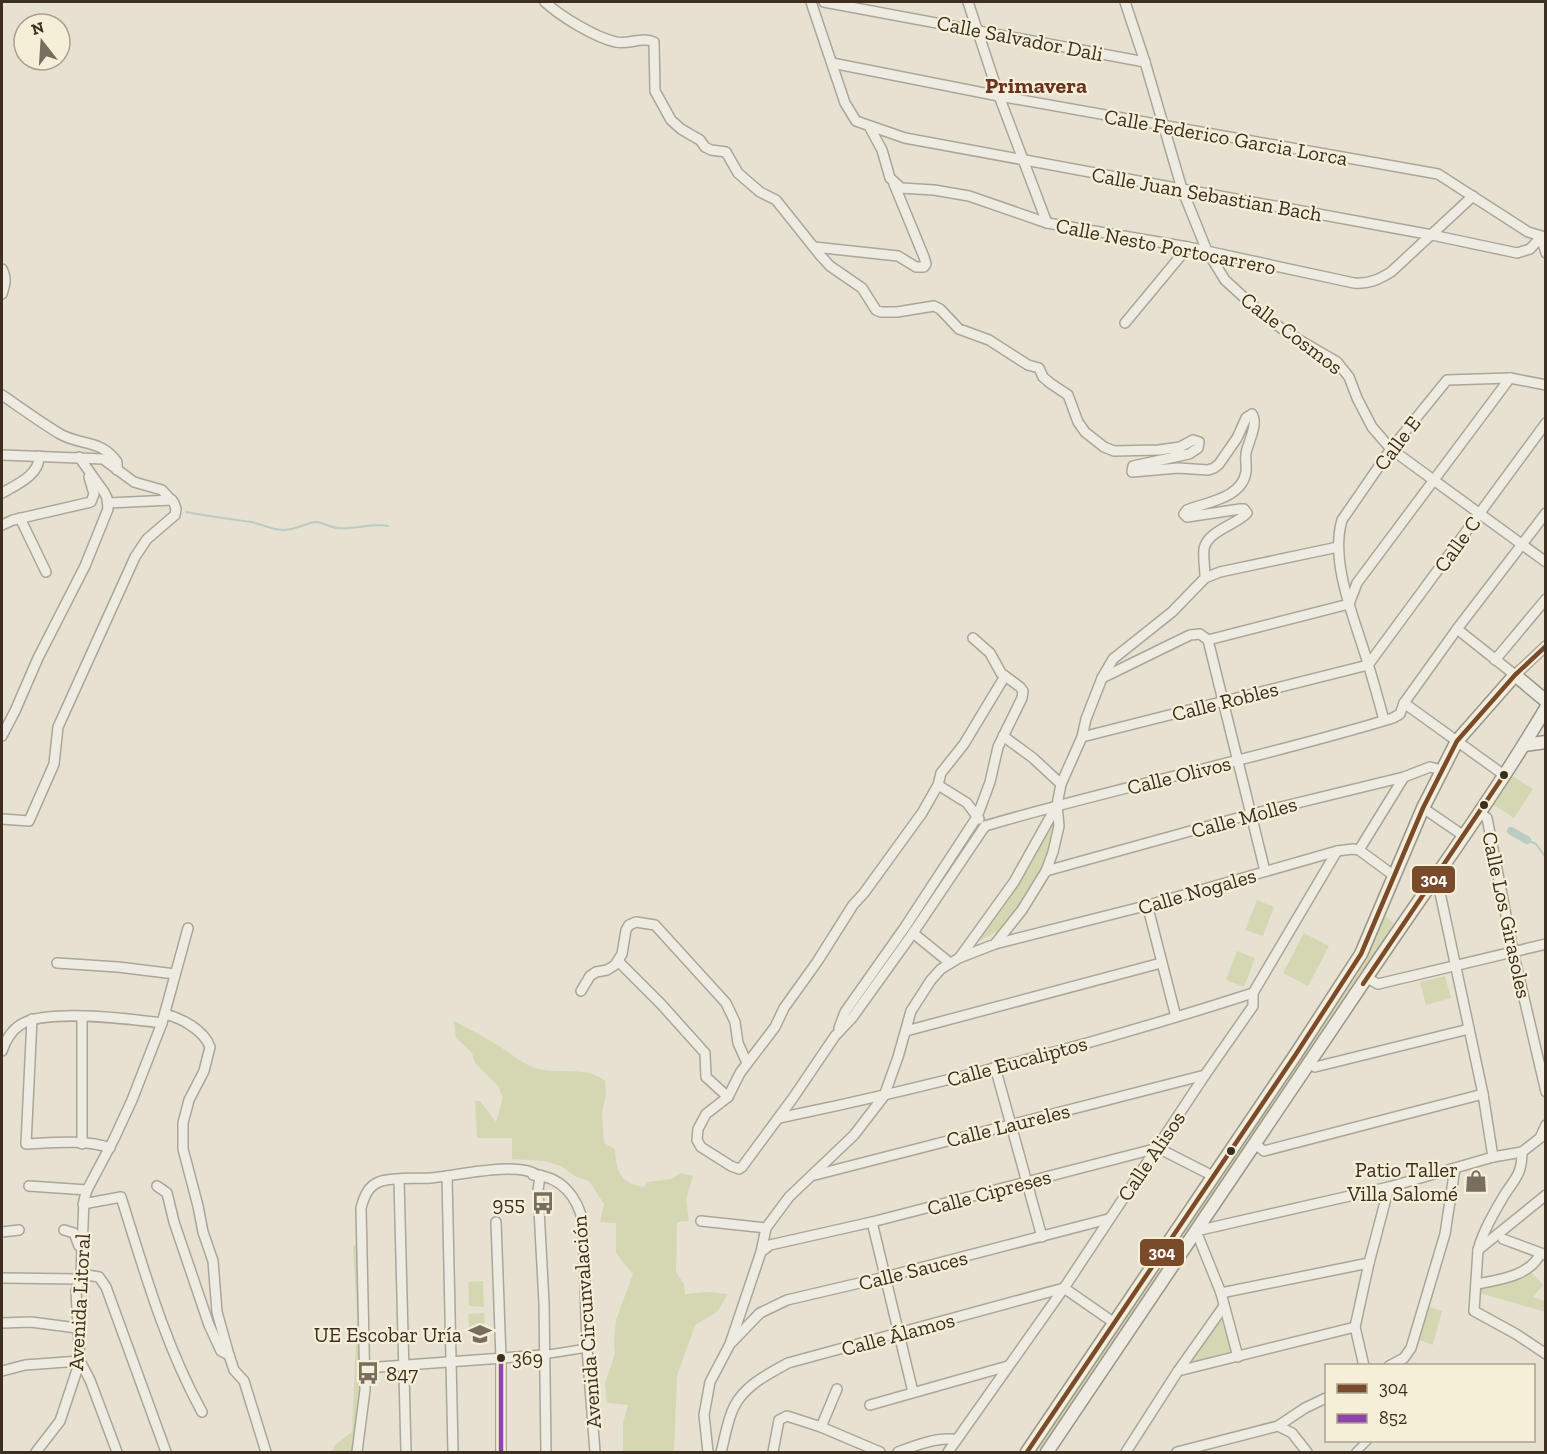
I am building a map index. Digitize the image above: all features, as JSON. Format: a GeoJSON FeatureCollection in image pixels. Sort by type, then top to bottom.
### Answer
{"type":"FeatureCollection","features":[{"type":"Feature","properties":{"kind":"main road"},"geometry":{"type":"LineString","coordinates":[[1027,1452],[1361,954],[1423,808],[1457,741],[1515,675],[1545,701]]}},
{"type":"Feature","properties":{"kind":"main road"},"geometry":{"type":"LineString","coordinates":[[1047,1452],[1464,836],[1524,745],[1545,708]]}},
{"type":"Feature","properties":{"kind":"main road"},"geometry":{"type":"LineString","coordinates":[[1524,745],[1545,742]]}},
{"type":"Feature","properties":{"kind":"street"},"geometry":{"type":"LineString","coordinates":[[545,2],[570,20],[615,42],[626,43],[649,39],[654,42],[655,91],[670,120],[700,140],[705,147],[726,152],[738,173],[760,192],[776,200],[830,266],[862,288],[876,310],[886,312],[926,307],[940,309],[959,329],[988,340],[1028,365],[1039,368],[1043,377],[1068,395],[1078,422],[1085,432],[1104,447],[1114,451],[1159,450],[1180,447],[1195,439],[1199,442],[1198,448],[1189,454],[1133,466],[1131,470],[1134,473],[1178,468],[1208,470],[1214,468],[1238,438],[1248,416],[1254,415],[1252,434],[1245,457],[1246,471],[1238,488],[1227,496],[1187,510],[1184,514],[1187,517],[1222,510],[1246,511],[1243,517],[1211,537],[1206,545],[1204,550],[1205,578]]}},
{"type":"Feature","properties":{"kind":"street"},"geometry":{"type":"LineString","coordinates":[[811,2],[845,103],[856,121],[869,126],[882,150],[887,172],[926,264],[924,267],[916,267],[898,256],[814,246]]}},
{"type":"Feature","properties":{"kind":"street","name":"Calle Salvador Dali"},"geometry":{"type":"LineString","coordinates":[[824,2],[1145,62]]}},
{"type":"Feature","properties":{"kind":"street"},"geometry":{"type":"LineString","coordinates":[[968,2],[999,96],[1047,223]]}},
{"type":"Feature","properties":{"kind":"street","name":"Calle Cosmos"},"geometry":{"type":"LineString","coordinates":[[1125,2],[1165,126],[1182,189],[1207,251],[1225,280],[1261,313],[1289,334],[1337,362],[1349,377],[1372,427],[1391,449],[1545,562]]}},
{"type":"Feature","properties":{"kind":"street","name":"Calle Federico Garcia Lorca"},"geometry":{"type":"LineString","coordinates":[[832,63],[999,96],[1438,174],[1528,232],[1543,237]]}},
{"type":"Feature","properties":{"kind":"street","name":"Calle Juan Sebastian Bach"},"geometry":{"type":"LineString","coordinates":[[869,126],[905,138],[1432,235],[1517,253],[1530,249],[1543,237]]}},
{"type":"Feature","properties":{"kind":"street","name":"Calle Nesto Portocarrero"},"geometry":{"type":"LineString","coordinates":[[894,184],[906,189],[934,190],[969,196],[1047,223],[1188,247],[1364,284],[1377,281],[1391,272],[1473,196]]}},
{"type":"Feature","properties":{"kind":"street"},"geometry":{"type":"LineString","coordinates":[[1543,237],[1545,253]]}},
{"type":"Feature","properties":{"kind":"street"},"geometry":{"type":"LineString","coordinates":[[1125,323],[1188,247]]}},
{"type":"Feature","properties":{"kind":"street"},"geometry":{"type":"LineString","coordinates":[[2,268],[5,275],[2,294]]}},
{"type":"Feature","properties":{"kind":"street"},"geometry":{"type":"LineString","coordinates":[[1208,640],[1349,604],[1357,583],[1510,378]]}},
{"type":"Feature","properties":{"kind":"street","name":"Calle E"},"geometry":{"type":"LineString","coordinates":[[1384,720],[1349,604],[1338,547],[1338,532],[1342,520],[1391,449],[1447,381],[1510,378],[1545,385]]}},
{"type":"Feature","properties":{"kind":"street"},"geometry":{"type":"LineString","coordinates":[[2,395],[62,435],[108,450],[117,462],[117,470]]}},
{"type":"Feature","properties":{"kind":"street","name":"Calle C"},"geometry":{"type":"LineString","coordinates":[[1368,665],[1544,427]]}},
{"type":"Feature","properties":{"kind":"street"},"geometry":{"type":"LineString","coordinates":[[2,455],[103,459],[134,482],[162,490],[172,500],[176,509],[175,515],[147,539],[135,557],[58,728],[54,764],[29,821],[2,819]]}},
{"type":"Feature","properties":{"kind":"street"},"geometry":{"type":"LineString","coordinates":[[2,493],[22,481],[38,466],[39,456]]}},
{"type":"Feature","properties":{"kind":"street"},"geometry":{"type":"LineString","coordinates":[[2,736],[38,658],[85,566],[105,516],[108,503],[104,492],[79,458]]}},
{"type":"Feature","properties":{"kind":"street"},"geometry":{"type":"LineString","coordinates":[[2,525],[20,518],[91,502],[94,494],[88,476],[90,472]]}},
{"type":"Feature","properties":{"kind":"street"},"geometry":{"type":"LineString","coordinates":[[108,503],[172,500]]}},
{"type":"Feature","properties":{"kind":"street"},"geometry":{"type":"LineString","coordinates":[[1384,720],[1400,714],[1404,704],[1457,629],[1545,513]]}},
{"type":"Feature","properties":{"kind":"street"},"geometry":{"type":"LineString","coordinates":[[20,518],[46,572]]}},
{"type":"Feature","properties":{"kind":"street"},"geometry":{"type":"LineString","coordinates":[[995,944],[1022,910],[1046,871],[1059,826],[1057,805],[1061,784],[1082,737],[1086,719],[1102,678],[1113,659],[1172,612],[1205,578],[1220,572],[1338,547]]}},
{"type":"Feature","properties":{"kind":"street"},"geometry":{"type":"LineString","coordinates":[[1495,660],[1545,599]]}},
{"type":"Feature","properties":{"kind":"street"},"geometry":{"type":"LineString","coordinates":[[1457,629],[1515,675],[1545,646]]}},
{"type":"Feature","properties":{"kind":"street"},"geometry":{"type":"LineString","coordinates":[[1102,678],[1190,635],[1200,634],[1208,640],[1265,871]]}},
{"type":"Feature","properties":{"kind":"street"},"geometry":{"type":"LineString","coordinates":[[835,1036],[845,1012],[905,927],[977,817],[990,782],[998,747],[1023,694],[1020,687],[1001,673],[987,650],[973,638]]}},
{"type":"Feature","properties":{"kind":"street","name":"Calle Robles"},"geometry":{"type":"LineString","coordinates":[[1082,737],[1368,665]]}},
{"type":"Feature","properties":{"kind":"street"},"geometry":{"type":"LineString","coordinates":[[938,785],[967,803],[985,826],[913,933],[852,1018],[835,1036],[778,1118],[739,1169],[731,1166],[704,1150],[699,1144],[697,1135],[706,1114],[728,1096],[747,1063],[775,1027],[784,1008],[817,962],[853,904],[864,893],[918,819],[938,785],[941,773],[964,744],[1005,676]]}},
{"type":"Feature","properties":{"kind":"street"},"geometry":{"type":"LineString","coordinates":[[1404,704],[1504,775]]}},
{"type":"Feature","properties":{"kind":"street","name":"Calle Olivos"},"geometry":{"type":"LineString","coordinates":[[985,826],[1057,805],[1239,760],[1384,720]]}},
{"type":"Feature","properties":{"kind":"street"},"geometry":{"type":"LineString","coordinates":[[1003,736],[1033,758],[1061,784]]}},
{"type":"Feature","properties":{"kind":"street","name":"Calle Molles"},"geometry":{"type":"LineString","coordinates":[[1046,871],[1252,814],[1404,777],[1430,767],[1441,770]]}},
{"type":"Feature","properties":{"kind":"street"},"geometry":{"type":"LineString","coordinates":[[1394,874],[1359,850],[1404,777]]}},
{"type":"Feature","properties":{"kind":"street"},"geometry":{"type":"LineString","coordinates":[[959,958],[1014,882],[1057,805]]}},
{"type":"Feature","properties":{"kind":"street"},"geometry":{"type":"LineString","coordinates":[[1423,808],[1464,836]]}},
{"type":"Feature","properties":{"kind":"street","name":"Calle Los Girasoles"},"geometry":{"type":"LineString","coordinates":[[1479,813],[1487,818],[1513,951],[1545,1092]]}},
{"type":"Feature","properties":{"kind":"street","name":"Calle Nogales"},"geometry":{"type":"LineString","coordinates":[[766,1228],[789,1197],[854,1135],[884,1096],[911,1011],[931,980],[950,963],[995,944],[1145,906],[1337,851],[1359,850]]}},
{"type":"Feature","properties":{"kind":"street","name":"Calle Alisos"},"geometry":{"type":"LineString","coordinates":[[948,1452],[1064,1288],[1204,1075],[1253,1005],[1253,993],[1337,851]]}},
{"type":"Feature","properties":{"kind":"street"},"geometry":{"type":"LineString","coordinates":[[1434,880],[1439,888],[1483,1094],[1493,1157]]}},
{"type":"Feature","properties":{"kind":"street"},"geometry":{"type":"LineString","coordinates":[[1145,906],[1176,1017]]}},
{"type":"Feature","properties":{"kind":"street"},"geometry":{"type":"LineString","coordinates":[[580,991],[590,976],[610,969],[618,961],[629,925],[636,922],[648,922],[659,927],[726,1003],[735,1022],[738,1043],[747,1063]]}},
{"type":"Feature","properties":{"kind":"street","name":"Avenida Litoral"},"geometry":{"type":"LineString","coordinates":[[36,1452],[60,1421],[80,1361],[76,1291],[80,1276],[83,1204],[87,1190],[132,1100],[163,1018],[188,928]]}},
{"type":"Feature","properties":{"kind":"street"},"geometry":{"type":"LineString","coordinates":[[913,933],[950,963]]}},
{"type":"Feature","properties":{"kind":"street"},"geometry":{"type":"LineString","coordinates":[[1367,978],[1378,984],[1545,944]]}},
{"type":"Feature","properties":{"kind":"street"},"geometry":{"type":"LineString","coordinates":[[618,961],[705,1053],[706,1077],[728,1096]]}},
{"type":"Feature","properties":{"kind":"street"},"geometry":{"type":"LineString","coordinates":[[57,963],[175,974]]}},
{"type":"Feature","properties":{"kind":"street"},"geometry":{"type":"LineString","coordinates":[[906,1031],[1161,963]]}},
{"type":"Feature","properties":{"kind":"street","name":"Calle Eucaliptos"},"geometry":{"type":"LineString","coordinates":[[778,1118],[884,1096],[995,1067],[1176,1017],[1253,993]]}},
{"type":"Feature","properties":{"kind":"street"},"geometry":{"type":"LineString","coordinates":[[82,1017],[82,1144]]}},
{"type":"Feature","properties":{"kind":"street"},"geometry":{"type":"LineString","coordinates":[[2,1051],[14,1029],[32,1019],[82,1017],[179,1018],[202,1036],[210,1047],[204,1071],[189,1100],[183,1124],[183,1149],[203,1232],[213,1262],[218,1312],[229,1355],[234,1370],[244,1381],[266,1452]]}},
{"type":"Feature","properties":{"kind":"street"},"geometry":{"type":"LineString","coordinates":[[32,1019],[26,1144],[82,1144],[110,1148]]}},
{"type":"Feature","properties":{"kind":"street"},"geometry":{"type":"LineString","coordinates":[[1310,1063],[1315,1067],[1469,1029]]}},
{"type":"Feature","properties":{"kind":"street"},"geometry":{"type":"LineString","coordinates":[[995,1067],[1042,1236]]}},
{"type":"Feature","properties":{"kind":"street","name":"Calle Laureles"},"geometry":{"type":"LineString","coordinates":[[812,1176],[1204,1075]]}},
{"type":"Feature","properties":{"kind":"street"},"geometry":{"type":"LineString","coordinates":[[1255,1144],[1264,1151],[1483,1094]]}},
{"type":"Feature","properties":{"kind":"street"},"geometry":{"type":"LineString","coordinates":[[1238,1356],[1221,1293],[1196,1231],[1389,1187],[1493,1157],[1522,1152],[1540,1138],[1545,1125]]}},
{"type":"Feature","properties":{"kind":"street"},"geometry":{"type":"LineString","coordinates":[[1158,1148],[1214,1176]]}},
{"type":"Feature","properties":{"kind":"street","name":"Calle Cipreses"},"geometry":{"type":"LineString","coordinates":[[761,1252],[770,1245],[872,1222],[1158,1148]]}},
{"type":"Feature","properties":{"kind":"street"},"geometry":{"type":"LineString","coordinates":[[1522,1152],[1519,1175],[1504,1195],[1478,1250],[1474,1311],[1516,1334],[1543,1353],[1545,1341]]}},
{"type":"Feature","properties":{"kind":"street"},"geometry":{"type":"LineString","coordinates":[[1392,1364],[1404,1359],[1411,1348],[1445,1234],[1455,1168]]}},
{"type":"Feature","properties":{"kind":"street"},"geometry":{"type":"LineString","coordinates":[[357,1452],[364,1407],[365,1368],[361,1208],[367,1192],[379,1182],[498,1174],[538,1175],[544,1303],[546,1452]]}},
{"type":"Feature","properties":{"kind":"street","name":"Avenida Circunvalación"},"geometry":{"type":"LineString","coordinates":[[538,1175],[567,1189],[575,1198],[583,1223],[587,1348],[595,1452]]}},
{"type":"Feature","properties":{"kind":"street"},"geometry":{"type":"LineString","coordinates":[[447,1176],[453,1452]]}},
{"type":"Feature","properties":{"kind":"street"},"geometry":{"type":"LineString","coordinates":[[399,1180],[406,1452]]}},
{"type":"Feature","properties":{"kind":"street"},"geometry":{"type":"LineString","coordinates":[[538,1191],[551,1189],[558,1184]]}},
{"type":"Feature","properties":{"kind":"street"},"geometry":{"type":"LineString","coordinates":[[29,1186],[87,1190]]}},
{"type":"Feature","properties":{"kind":"street"},"geometry":{"type":"LineString","coordinates":[[157,1186],[167,1193],[174,1222],[220,1351],[229,1355]]}},
{"type":"Feature","properties":{"kind":"street"},"geometry":{"type":"LineString","coordinates":[[1364,1364],[1355,1328],[1389,1187]]}},
{"type":"Feature","properties":{"kind":"street"},"geometry":{"type":"LineString","coordinates":[[1478,1250],[1545,1195]]}},
{"type":"Feature","properties":{"kind":"street"},"geometry":{"type":"LineString","coordinates":[[83,1204],[121,1197],[172,1349],[185,1382],[202,1412]]}},
{"type":"Feature","properties":{"kind":"street","name":"Calle Sauces"},"geometry":{"type":"LineString","coordinates":[[730,1344],[760,1313],[787,1300],[1108,1219]]}},
{"type":"Feature","properties":{"kind":"street"},"geometry":{"type":"LineString","coordinates":[[700,1221],[766,1228],[761,1252],[730,1344],[710,1382],[705,1401],[704,1415],[708,1452]]}},
{"type":"Feature","properties":{"kind":"street"},"geometry":{"type":"LineString","coordinates":[[496,1222],[501,1358],[501,1452]]}},
{"type":"Feature","properties":{"kind":"street"},"geometry":{"type":"LineString","coordinates":[[872,1222],[913,1392]]}},
{"type":"Feature","properties":{"kind":"street"},"geometry":{"type":"LineString","coordinates":[[2,1232],[19,1230]]}},
{"type":"Feature","properties":{"kind":"street"},"geometry":{"type":"LineString","coordinates":[[64,1230],[74,1233],[82,1249]]}},
{"type":"Feature","properties":{"kind":"street"},"geometry":{"type":"LineString","coordinates":[[1477,1284],[1505,1278],[1524,1270],[1543,1254],[1503,1239]]}},
{"type":"Feature","properties":{"kind":"street"},"geometry":{"type":"LineString","coordinates":[[1221,1293],[1369,1263]]}},
{"type":"Feature","properties":{"kind":"street"},"geometry":{"type":"LineString","coordinates":[[2,1278],[99,1277],[106,1287],[166,1452]]}},
{"type":"Feature","properties":{"kind":"street"},"geometry":{"type":"LineString","coordinates":[[1064,1288],[1113,1322]]}},
{"type":"Feature","properties":{"kind":"street","name":"Calle Álamos"},"geometry":{"type":"LineString","coordinates":[[721,1452],[734,1407],[740,1398],[767,1374],[788,1363],[899,1335],[1064,1288]]}},
{"type":"Feature","properties":{"kind":"street"},"geometry":{"type":"LineString","coordinates":[[1126,1452],[1178,1371],[1224,1306]]}},
{"type":"Feature","properties":{"kind":"street"},"geometry":{"type":"LineString","coordinates":[[2,1323],[31,1322],[77,1328]]}},
{"type":"Feature","properties":{"kind":"street"},"geometry":{"type":"LineString","coordinates":[[1178,1371],[1355,1328]]}},
{"type":"Feature","properties":{"kind":"street"},"geometry":{"type":"LineString","coordinates":[[365,1368],[543,1355],[587,1348]]}},
{"type":"Feature","properties":{"kind":"street"},"geometry":{"type":"LineString","coordinates":[[2,1371],[25,1365],[80,1361],[90,1380],[117,1452]]}},
{"type":"Feature","properties":{"kind":"street"},"geometry":{"type":"LineString","coordinates":[[870,1405],[1008,1366]]}},
{"type":"Feature","properties":{"kind":"street"},"geometry":{"type":"LineString","coordinates":[[821,1427],[837,1389]]}},
{"type":"Feature","properties":{"kind":"street"},"geometry":{"type":"LineString","coordinates":[[1177,1452],[1278,1426],[1305,1408],[1325,1398]]}},
{"type":"Feature","properties":{"kind":"street"},"geometry":{"type":"LineString","coordinates":[[773,1452],[779,1420],[787,1416],[821,1427],[880,1452]]}},
{"type":"Feature","properties":{"kind":"street"},"geometry":{"type":"LineString","coordinates":[[1278,1426],[1292,1433],[1307,1452]]}},
{"type":"Feature","properties":{"kind":"street"},"geometry":{"type":"LineString","coordinates":[[898,1452],[936,1441],[956,1440]]}},
{"type":"Feature","properties":{"kind":"green space"},"geometry":{"type":"Polygon","coordinates":[[[1513,776],[1533,789],[1514,818],[1494,805],[1513,776]]]}},
{"type":"Feature","properties":{"kind":"green space"},"geometry":{"type":"Polygon","coordinates":[[[1054,818],[1051,844],[1028,894],[1000,930],[979,941],[1021,879],[1054,818]]]}},
{"type":"Feature","properties":{"kind":"green space"},"geometry":{"type":"Polygon","coordinates":[[[1257,900],[1274,907],[1263,936],[1245,930],[1257,900]]]}},
{"type":"Feature","properties":{"kind":"green space"},"geometry":{"type":"Polygon","coordinates":[[[1384,915],[1394,923],[1361,976],[1044,1444],[1038,1452],[1034,1452],[1357,974],[1384,915]]]}},
{"type":"Feature","properties":{"kind":"green space"},"geometry":{"type":"Polygon","coordinates":[[[1304,933],[1329,946],[1308,986],[1283,973],[1304,933]]]}},
{"type":"Feature","properties":{"kind":"green space"},"geometry":{"type":"Polygon","coordinates":[[[1237,951],[1255,958],[1244,987],[1226,980],[1237,951]]]}},
{"type":"Feature","properties":{"kind":"green space"},"geometry":{"type":"Polygon","coordinates":[[[1445,976],[1451,998],[1426,1005],[1420,982],[1445,976]]]}},
{"type":"Feature","properties":{"kind":"green space"},"geometry":{"type":"Polygon","coordinates":[[[454,1021],[488,1039],[522,1062],[538,1069],[582,1072],[598,1076],[605,1081],[606,1095],[602,1112],[604,1143],[615,1149],[618,1169],[629,1183],[644,1187],[648,1182],[671,1179],[681,1173],[693,1176],[686,1199],[689,1221],[677,1222],[676,1272],[684,1284],[685,1294],[707,1292],[728,1294],[717,1312],[695,1325],[677,1376],[674,1452],[623,1452],[623,1423],[628,1405],[607,1403],[605,1383],[615,1354],[616,1320],[633,1274],[616,1253],[616,1223],[600,1222],[604,1204],[589,1181],[575,1176],[561,1166],[544,1161],[512,1159],[512,1138],[477,1138],[475,1101],[480,1101],[496,1122],[503,1098],[498,1086],[475,1063],[472,1053],[456,1038],[454,1021]]]}},
{"type":"Feature","properties":{"kind":"green space"},"geometry":{"type":"Polygon","coordinates":[[[360,1243],[364,1366],[354,1452],[332,1452],[335,1445],[352,1432],[357,1317],[353,1246],[360,1243]]]}},
{"type":"Feature","properties":{"kind":"green space"},"geometry":{"type":"Polygon","coordinates":[[[1529,1270],[1543,1285],[1533,1297],[1545,1301],[1545,1312],[1480,1293],[1481,1289],[1529,1270]]]}},
{"type":"Feature","properties":{"kind":"green space"},"geometry":{"type":"Polygon","coordinates":[[[483,1281],[484,1307],[469,1306],[468,1282],[483,1281]]]}},
{"type":"Feature","properties":{"kind":"green space"},"geometry":{"type":"Polygon","coordinates":[[[1426,1306],[1442,1311],[1433,1345],[1417,1339],[1426,1306]]]}},
{"type":"Feature","properties":{"kind":"green space"},"geometry":{"type":"Polygon","coordinates":[[[484,1313],[485,1339],[470,1338],[468,1314],[484,1313]]]}},
{"type":"Feature","properties":{"kind":"green space"},"geometry":{"type":"Polygon","coordinates":[[[1220,1316],[1233,1357],[1187,1368],[1220,1316]]]}},
{"type":"Feature","properties":{"kind":"waterway"},"geometry":{"type":"LineString","coordinates":[[186,512],[251,522],[279,530],[315,522],[343,528],[388,526]]}},
{"type":"Feature","properties":{"kind":"waterway"},"geometry":{"type":"LineString","coordinates":[[1511,831],[1527,840]]}},
{"type":"Feature","properties":{"kind":"waterway"},"geometry":{"type":"LineString","coordinates":[[1527,840],[1536,844],[1546,858]]}},
{"type":"Feature","properties":{"kind":"transit line","name":"304"},"geometry":{"type":"LineString","coordinates":[[1027,1452],[1361,954],[1423,808],[1457,741],[1515,675],[1546,646]]}},
{"type":"Feature","properties":{"kind":"transit line","name":"304"},"geometry":{"type":"LineString","coordinates":[[1363,984],[1504,775]]}},
{"type":"Feature","properties":{"kind":"transit line","name":"852"},"geometry":{"type":"LineString","coordinates":[[501,1358],[501,1452]]}},
{"type":"Feature","properties":{"kind":"place","name":"Patio Taller Villa Salomé"},"geometry":{"type":"Point","coordinates":[1476,1181]}},
{"type":"Feature","properties":{"kind":"place","name":"955"},"geometry":{"type":"Point","coordinates":[543,1203]}},
{"type":"Feature","properties":{"kind":"place","name":"UE Escobar Uría"},"geometry":{"type":"Point","coordinates":[480,1334]}},
{"type":"Feature","properties":{"kind":"place","name":"369"},"geometry":{"type":"Point","coordinates":[501,1358]}},
{"type":"Feature","properties":{"kind":"place","name":"847"},"geometry":{"type":"Point","coordinates":[368,1373]}},
{"type":"Feature","properties":{"kind":"district","name":"Primavera"},"geometry":{"type":"Point","coordinates":[1036,85]}}]}
